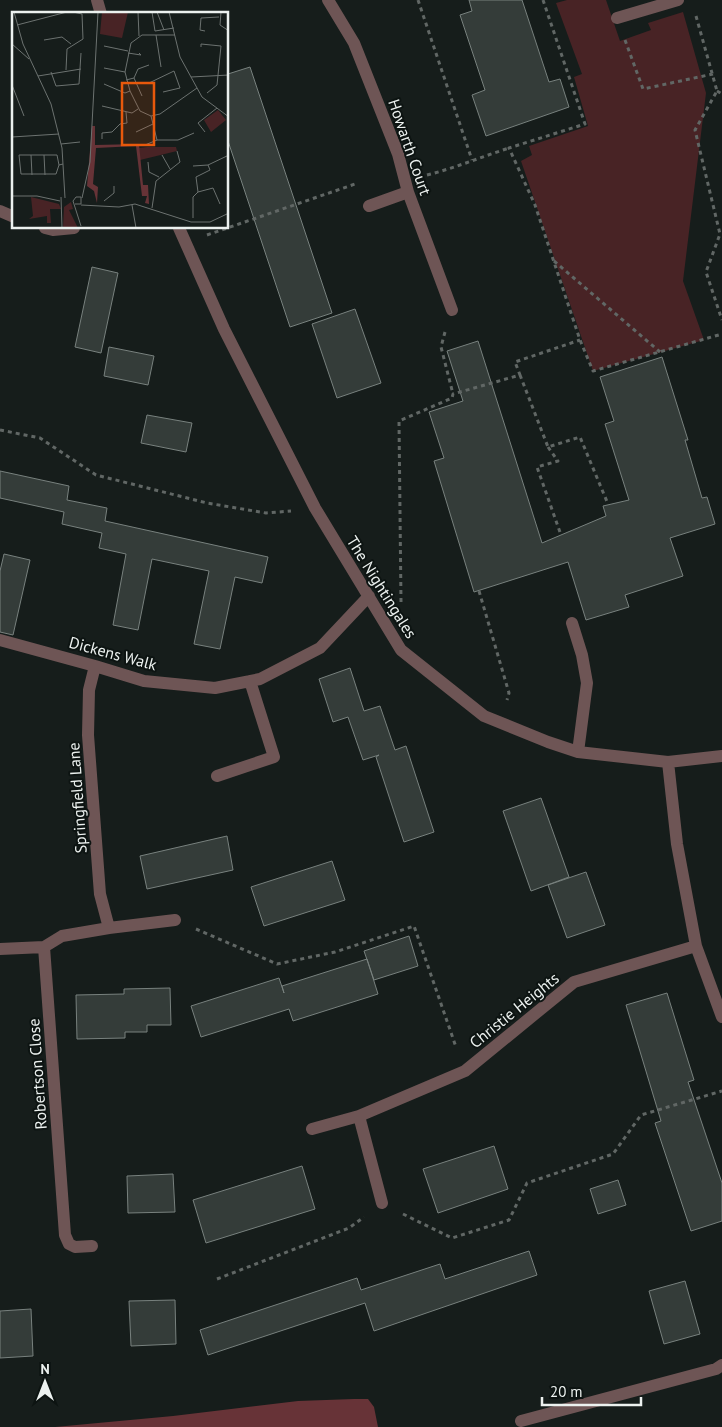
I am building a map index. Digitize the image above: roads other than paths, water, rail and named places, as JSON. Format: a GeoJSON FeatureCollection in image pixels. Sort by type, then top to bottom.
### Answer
{"type":"FeatureCollection","features":[{"type":"Feature","properties":{"kind":"street","name":"Howarth Court"},"geometry":{"type":"LineString","coordinates":[[328,0],[354,43],[398,154],[406,186],[452,310]]}},
{"type":"Feature","properties":{"kind":"street"},"geometry":{"type":"LineString","coordinates":[[617,18],[678,0]]}},
{"type":"Feature","properties":{"kind":"street"},"geometry":{"type":"LineString","coordinates":[[369,206],[406,186]]}},
{"type":"Feature","properties":{"kind":"street"},"geometry":{"type":"LineString","coordinates":[[0,211],[12,217]]}},
{"type":"Feature","properties":{"kind":"street"},"geometry":{"type":"LineString","coordinates":[[49,229],[64,229]]}},
{"type":"Feature","properties":{"kind":"street","name":"The Nightingales"},"geometry":{"type":"LineString","coordinates":[[180,229],[224,329],[325,527],[401,650],[484,716],[578,752],[668,762],[722,756]]}},
{"type":"Feature","properties":{"kind":"street","name":"Dickens Walk"},"geometry":{"type":"LineString","coordinates":[[0,640],[144,681],[215,688],[260,679],[320,648],[369,596]]}},
{"type":"Feature","properties":{"kind":"street"},"geometry":{"type":"LineString","coordinates":[[572,623],[582,654],[587,683],[578,752]]}},
{"type":"Feature","properties":{"kind":"street","name":"Springfield Lane"},"geometry":{"type":"LineString","coordinates":[[95,666],[89,690],[88,735],[100,894],[109,928]]}},
{"type":"Feature","properties":{"kind":"street"},"geometry":{"type":"LineString","coordinates":[[217,776],[274,757],[250,681]]}},
{"type":"Feature","properties":{"kind":"street"},"geometry":{"type":"LineString","coordinates":[[668,762],[677,844],[696,946],[722,1017]]}},
{"type":"Feature","properties":{"kind":"street"},"geometry":{"type":"LineString","coordinates":[[0,949],[44,947],[62,936],[175,920]]}},
{"type":"Feature","properties":{"kind":"street","name":"Christie Heights"},"geometry":{"type":"LineString","coordinates":[[312,1129],[359,1116],[465,1071],[574,982],[696,946]]}},
{"type":"Feature","properties":{"kind":"street","name":"Robertson Close"},"geometry":{"type":"LineString","coordinates":[[44,947],[65,1235],[69,1244],[75,1247],[92,1246]]}},
{"type":"Feature","properties":{"kind":"street"},"geometry":{"type":"LineString","coordinates":[[359,1116],[382,1203]]}},
{"type":"Feature","properties":{"kind":"street"},"geometry":{"type":"LineString","coordinates":[[521,1421],[716,1369],[722,1365]]}}]}
